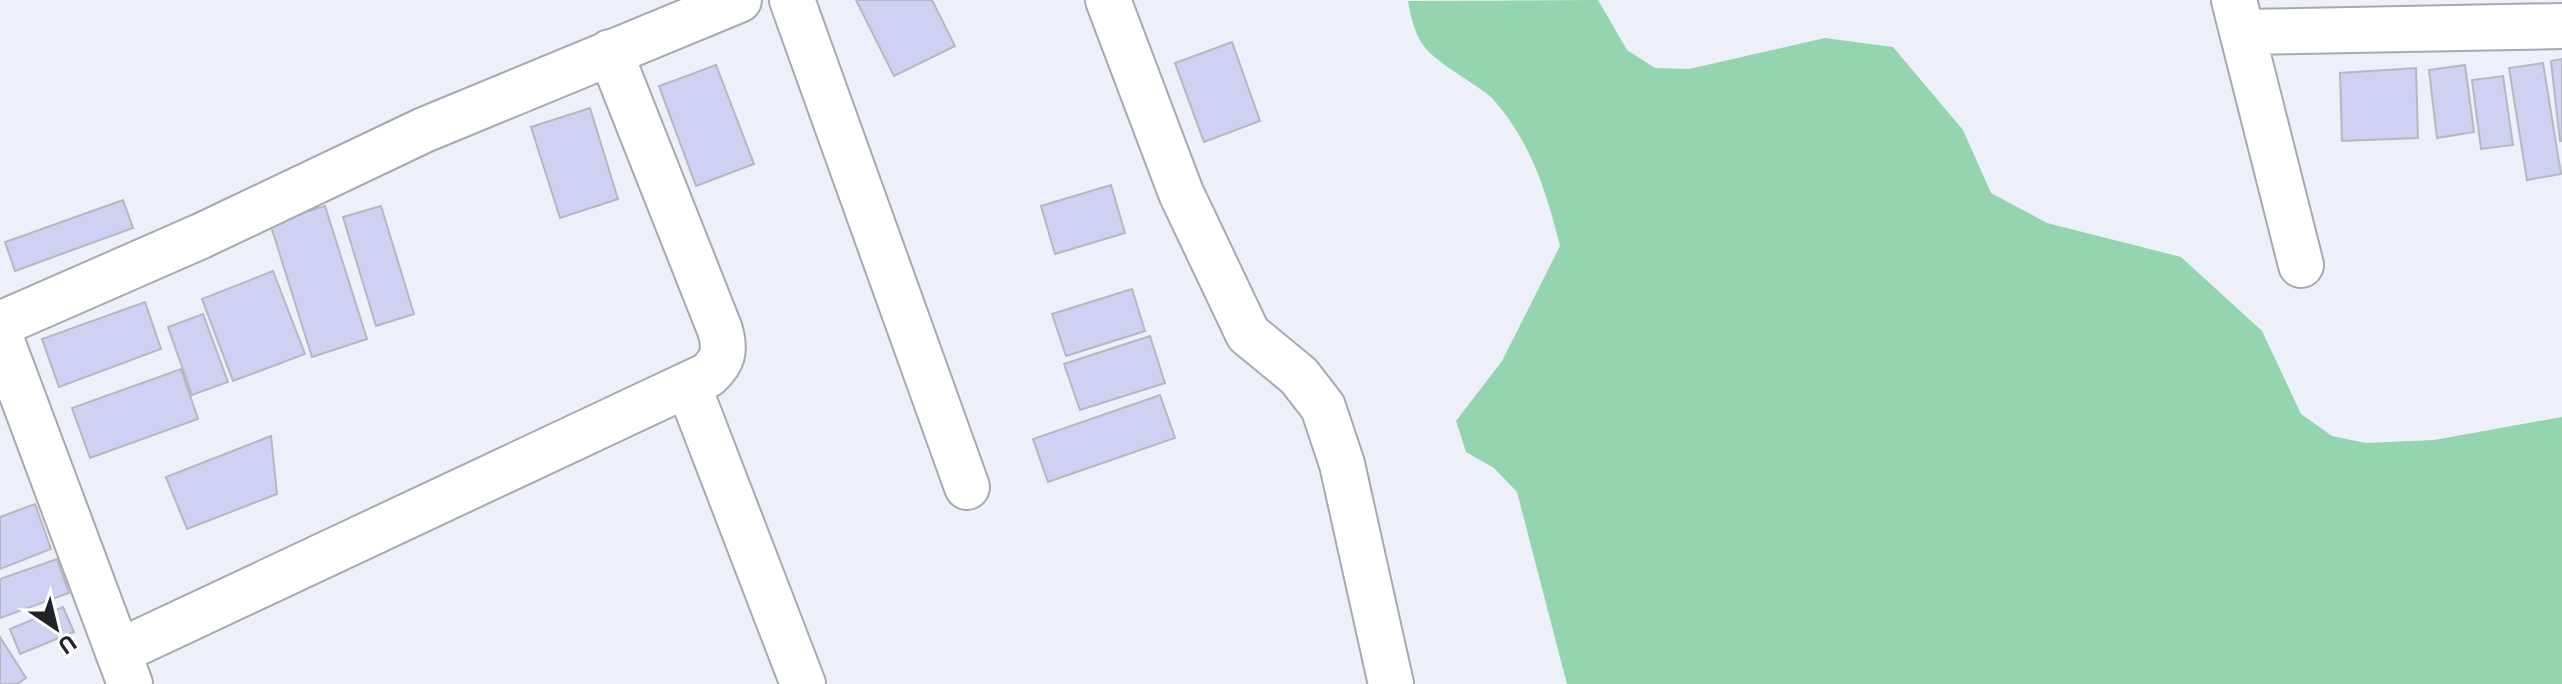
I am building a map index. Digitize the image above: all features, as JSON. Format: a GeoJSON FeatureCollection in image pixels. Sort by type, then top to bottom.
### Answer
{"type":"FeatureCollection","features":[{"type":"Feature","properties":{"kind":"street"},"geometry":{"type":"LineString","coordinates":[[0,324],[201,236],[424,130],[739,0]]}},
{"type":"Feature","properties":{"kind":"street"},"geometry":{"type":"LineString","coordinates":[[792,0],[967,487]]}},
{"type":"Feature","properties":{"kind":"street"},"geometry":{"type":"LineString","coordinates":[[1108,0],[1181,193],[1248,334],[1299,376],[1323,407],[1350,495],[1391,684]]}},
{"type":"Feature","properties":{"kind":"street"},"geometry":{"type":"LineString","coordinates":[[2301,265],[2239,16],[2562,26]]}},
{"type":"Feature","properties":{"kind":"street"},"geometry":{"type":"LineString","coordinates":[[0,336],[124,668],[708,375],[719,365],[723,343],[610,52]]}},
{"type":"Feature","properties":{"kind":"street"},"geometry":{"type":"LineString","coordinates":[[688,385],[803,684]]}},
{"type":"Feature","properties":{"kind":"green space"},"geometry":{"type":"Polygon","coordinates":[[[1598,0],[1627,50],[1655,68],[1689,69],[1825,38],[1893,47],[1963,130],[1991,193],[2047,223],[2181,257],[2262,331],[2301,414],[2332,436],[2366,443],[2434,440],[2562,417],[2562,684],[1567,684],[1517,492],[1494,468],[1466,452],[1456,421],[1502,361],[1560,246],[1543,186],[1517,132],[1489,95],[1442,63],[1426,48],[1415,30],[1408,1],[1598,0]]]}},
{"type":"Feature","properties":{"kind":"building"},"geometry":{"type":"Polygon","coordinates":[[[856,0],[932,0],[955,46],[894,76],[856,0]]]}},
{"type":"Feature","properties":{"kind":"building"},"geometry":{"type":"Polygon","coordinates":[[[1232,42],[1260,121],[1204,142],[1175,63],[1232,42]]]}},
{"type":"Feature","properties":{"kind":"building"},"geometry":{"type":"Polygon","coordinates":[[[2562,59],[2562,141],[2560,141],[2551,61],[2562,59]]]}},
{"type":"Feature","properties":{"kind":"building"},"geometry":{"type":"Polygon","coordinates":[[[2543,63],[2561,174],[2527,180],[2509,68],[2543,63]]]}},
{"type":"Feature","properties":{"kind":"building"},"geometry":{"type":"Polygon","coordinates":[[[716,65],[754,164],[696,186],[659,86],[716,65]]]}},
{"type":"Feature","properties":{"kind":"building"},"geometry":{"type":"Polygon","coordinates":[[[2465,65],[2474,132],[2437,138],[2429,70],[2465,65]]]}},
{"type":"Feature","properties":{"kind":"building"},"geometry":{"type":"Polygon","coordinates":[[[2416,68],[2418,138],[2342,141],[2340,73],[2416,68]]]}},
{"type":"Feature","properties":{"kind":"building"},"geometry":{"type":"Polygon","coordinates":[[[2503,76],[2513,145],[2481,149],[2472,80],[2503,76]]]}},
{"type":"Feature","properties":{"kind":"building"},"geometry":{"type":"Polygon","coordinates":[[[590,108],[618,199],[560,218],[531,127],[590,108]]]}},
{"type":"Feature","properties":{"kind":"building"},"geometry":{"type":"Polygon","coordinates":[[[1111,185],[1125,233],[1055,254],[1041,206],[1111,185]]]}},
{"type":"Feature","properties":{"kind":"building"},"geometry":{"type":"Polygon","coordinates":[[[123,200],[133,228],[15,271],[5,242],[123,200]]]}},
{"type":"Feature","properties":{"kind":"building"},"geometry":{"type":"Polygon","coordinates":[[[325,206],[367,339],[312,357],[270,223],[325,206]]]}},
{"type":"Feature","properties":{"kind":"building"},"geometry":{"type":"Polygon","coordinates":[[[381,206],[414,314],[376,326],[343,217],[381,206]]]}},
{"type":"Feature","properties":{"kind":"building"},"geometry":{"type":"Polygon","coordinates":[[[273,271],[305,354],[233,381],[202,299],[273,271]]]}},
{"type":"Feature","properties":{"kind":"building"},"geometry":{"type":"Polygon","coordinates":[[[1132,289],[1145,331],[1066,356],[1052,314],[1132,289]]]}},
{"type":"Feature","properties":{"kind":"building"},"geometry":{"type":"Polygon","coordinates":[[[145,302],[161,349],[59,387],[42,339],[145,302]]]}},
{"type":"Feature","properties":{"kind":"building"},"geometry":{"type":"Polygon","coordinates":[[[203,314],[228,382],[192,395],[168,327],[203,314]]]}},
{"type":"Feature","properties":{"kind":"building"},"geometry":{"type":"Polygon","coordinates":[[[1150,336],[1165,383],[1080,410],[1064,364],[1150,336]]]}},
{"type":"Feature","properties":{"kind":"building"},"geometry":{"type":"Polygon","coordinates":[[[181,369],[198,419],[90,458],[72,408],[181,369]]]}},
{"type":"Feature","properties":{"kind":"building"},"geometry":{"type":"Polygon","coordinates":[[[1160,395],[1175,438],[1048,482],[1033,439],[1160,395]]]}},
{"type":"Feature","properties":{"kind":"building"},"geometry":{"type":"Polygon","coordinates":[[[271,436],[277,494],[187,529],[166,477],[271,436]]]}},
{"type":"Feature","properties":{"kind":"building"},"geometry":{"type":"Polygon","coordinates":[[[35,504],[51,549],[0,569],[0,517],[35,504]]]}},
{"type":"Feature","properties":{"kind":"building"},"geometry":{"type":"Polygon","coordinates":[[[57,559],[69,593],[0,618],[0,579],[57,559]]]}},
{"type":"Feature","properties":{"kind":"building"},"geometry":{"type":"Polygon","coordinates":[[[63,607],[74,632],[20,654],[10,629],[63,607]]]}},
{"type":"Feature","properties":{"kind":"building"},"geometry":{"type":"Polygon","coordinates":[[[0,637],[26,678],[17,684],[0,684],[0,637]]]}}]}
